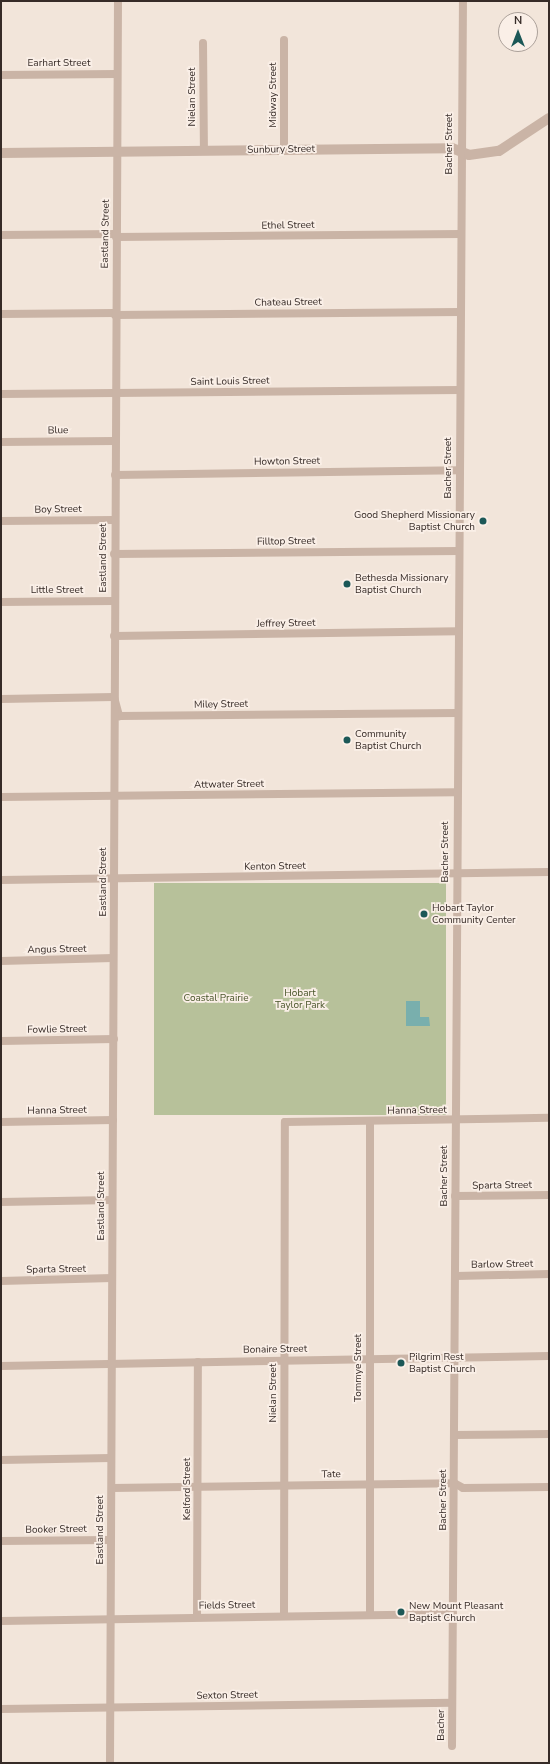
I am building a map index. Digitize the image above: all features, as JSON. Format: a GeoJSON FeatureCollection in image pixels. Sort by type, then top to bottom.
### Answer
{"type":"FeatureCollection","features":[{"type":"Feature","properties":{"kind":"street","name":"Eastland Street"},"geometry":{"type":"LineString","coordinates":[[110,1763],[110,1540],[112,1488],[110,1458],[114,1039],[114,520],[118,1]]}},
{"type":"Feature","properties":{"kind":"street","name":"Bacher Street"},"geometry":{"type":"LineString","coordinates":[[452,1703],[456,1358],[456,874],[462,1]]}},
{"type":"Feature","properties":{"kind":"street","name":"Midway Street"},"geometry":{"type":"LineString","coordinates":[[284,40],[284,150]]}},
{"type":"Feature","properties":{"kind":"street","name":"Nielan Street"},"geometry":{"type":"LineString","coordinates":[[203,43],[204,151]]}},
{"type":"Feature","properties":{"kind":"street","name":"Earhart Street"},"geometry":{"type":"LineString","coordinates":[[1,75],[117,74]]}},
{"type":"Feature","properties":{"kind":"street","name":"Sunbury Street"},"geometry":{"type":"LineString","coordinates":[[1,153],[452,148],[469,155],[499,151],[549,118]]}},
{"type":"Feature","properties":{"kind":"street","name":"Ethel Street"},"geometry":{"type":"LineString","coordinates":[[1,235],[116,236],[461,234]]}},
{"type":"Feature","properties":{"kind":"street","name":"Chateau Street"},"geometry":{"type":"LineString","coordinates":[[1,314],[460,312]]}},
{"type":"Feature","properties":{"kind":"street","name":"Saint Louis Street"},"geometry":{"type":"LineString","coordinates":[[1,394],[460,390]]}},
{"type":"Feature","properties":{"kind":"street","name":"Blue"},"geometry":{"type":"LineString","coordinates":[[1,442],[115,441]]}},
{"type":"Feature","properties":{"kind":"street","name":"Howton Street"},"geometry":{"type":"LineString","coordinates":[[115,475],[459,470]]}},
{"type":"Feature","properties":{"kind":"street","name":"Boy Street"},"geometry":{"type":"LineString","coordinates":[[1,521],[114,520]]}},
{"type":"Feature","properties":{"kind":"street","name":"Filltop Street"},"geometry":{"type":"LineString","coordinates":[[114,554],[458,551]]}},
{"type":"Feature","properties":{"kind":"street","name":"Little Street"},"geometry":{"type":"LineString","coordinates":[[1,602],[114,601]]}},
{"type":"Feature","properties":{"kind":"street","name":"Jeffrey Street"},"geometry":{"type":"LineString","coordinates":[[114,636],[458,631]]}},
{"type":"Feature","properties":{"kind":"street","name":"Miley Street"},"geometry":{"type":"LineString","coordinates":[[114,697],[119,716],[457,713]]}},
{"type":"Feature","properties":{"kind":"street"},"geometry":{"type":"LineString","coordinates":[[1,699],[114,697]]}},
{"type":"Feature","properties":{"kind":"street","name":"Attwater Street"},"geometry":{"type":"LineString","coordinates":[[1,797],[457,792]]}},
{"type":"Feature","properties":{"kind":"street","name":"Kenton Street"},"geometry":{"type":"LineString","coordinates":[[1,880],[114,880],[549,872]]}},
{"type":"Feature","properties":{"kind":"street","name":"Angus Street"},"geometry":{"type":"LineString","coordinates":[[1,961],[113,958]]}},
{"type":"Feature","properties":{"kind":"street","name":"Fowlie Street"},"geometry":{"type":"LineString","coordinates":[[1,1041],[114,1039]]}},
{"type":"Feature","properties":{"kind":"street","name":"Hanna Street"},"geometry":{"type":"LineString","coordinates":[[285,1122],[370,1122],[549,1118]]}},
{"type":"Feature","properties":{"kind":"street","name":"Hanna Street"},"geometry":{"type":"LineString","coordinates":[[1,1122],[113,1120]]}},
{"type":"Feature","properties":{"kind":"street","name":"Nielan Street"},"geometry":{"type":"LineString","coordinates":[[284,1615],[283,1486],[285,1122]]}},
{"type":"Feature","properties":{"kind":"street","name":"Tommye Street"},"geometry":{"type":"LineString","coordinates":[[370,1122],[370,1614]]}},
{"type":"Feature","properties":{"kind":"street","name":"Sparta Street"},"geometry":{"type":"LineString","coordinates":[[456,1196],[549,1195]]}},
{"type":"Feature","properties":{"kind":"street"},"geometry":{"type":"LineString","coordinates":[[1,1202],[112,1200]]}},
{"type":"Feature","properties":{"kind":"street","name":"Barlow Street"},"geometry":{"type":"LineString","coordinates":[[456,1276],[549,1274]]}},
{"type":"Feature","properties":{"kind":"street","name":"Sparta Street"},"geometry":{"type":"LineString","coordinates":[[1,1281],[112,1278]]}},
{"type":"Feature","properties":{"kind":"street","name":"Bonaire Street"},"geometry":{"type":"LineString","coordinates":[[1,1366],[549,1356]]}},
{"type":"Feature","properties":{"kind":"street","name":"Kelford Street"},"geometry":{"type":"LineString","coordinates":[[197,1617],[198,1362]]}},
{"type":"Feature","properties":{"kind":"street"},"geometry":{"type":"LineString","coordinates":[[454,1435],[549,1434]]}},
{"type":"Feature","properties":{"kind":"street"},"geometry":{"type":"LineString","coordinates":[[1,1460],[110,1458]]}},
{"type":"Feature","properties":{"kind":"street","name":"Tate"},"geometry":{"type":"LineString","coordinates":[[112,1488],[454,1483],[463,1488],[549,1487]]}},
{"type":"Feature","properties":{"kind":"street","name":"Booker Street"},"geometry":{"type":"LineString","coordinates":[[1,1541],[110,1540]]}},
{"type":"Feature","properties":{"kind":"street","name":"Fields Street"},"geometry":{"type":"LineString","coordinates":[[1,1621],[284,1615],[453,1614]]}},
{"type":"Feature","properties":{"kind":"street","name":"Sexton Street"},"geometry":{"type":"LineString","coordinates":[[1,1709],[452,1703]]}},
{"type":"Feature","properties":{"kind":"street","name":"Bacher"},"geometry":{"type":"LineString","coordinates":[[452,1703],[452,1746]]}},
{"type":"Feature","properties":{"kind":"green space","name":"Hobart Taylor Park"},"geometry":{"type":"Polygon","coordinates":[[[154,883],[446,883],[446,1115],[154,1115],[154,883]]]}},
{"type":"Feature","properties":{"kind":"water"},"geometry":{"type":"Polygon","coordinates":[[[406,1001],[420,1001],[420,1017],[429,1017],[430,1026],[406,1026],[406,1001]]]}},
{"type":"Feature","properties":{"kind":"place","name":"Good Shepherd Missionary Baptist Church"},"geometry":{"type":"Point","coordinates":[483,521]}},
{"type":"Feature","properties":{"kind":"place","name":"Bethesda Missionary Baptist Church"},"geometry":{"type":"Point","coordinates":[347,584]}},
{"type":"Feature","properties":{"kind":"place","name":"Community Baptist Church"},"geometry":{"type":"Point","coordinates":[347,740]}},
{"type":"Feature","properties":{"kind":"place","name":"Hobart Taylor Community Center"},"geometry":{"type":"Point","coordinates":[424,914]}},
{"type":"Feature","properties":{"kind":"place","name":"Pilgrim Rest Baptist Church"},"geometry":{"type":"Point","coordinates":[401,1363]}},
{"type":"Feature","properties":{"kind":"place","name":"New Mount Pleasant Baptist Church"},"geometry":{"type":"Point","coordinates":[401,1612]}},
{"type":"Feature","properties":{"kind":"park label","name":"Coastal Prairie"},"geometry":{"type":"Point","coordinates":[216,999]}}]}
